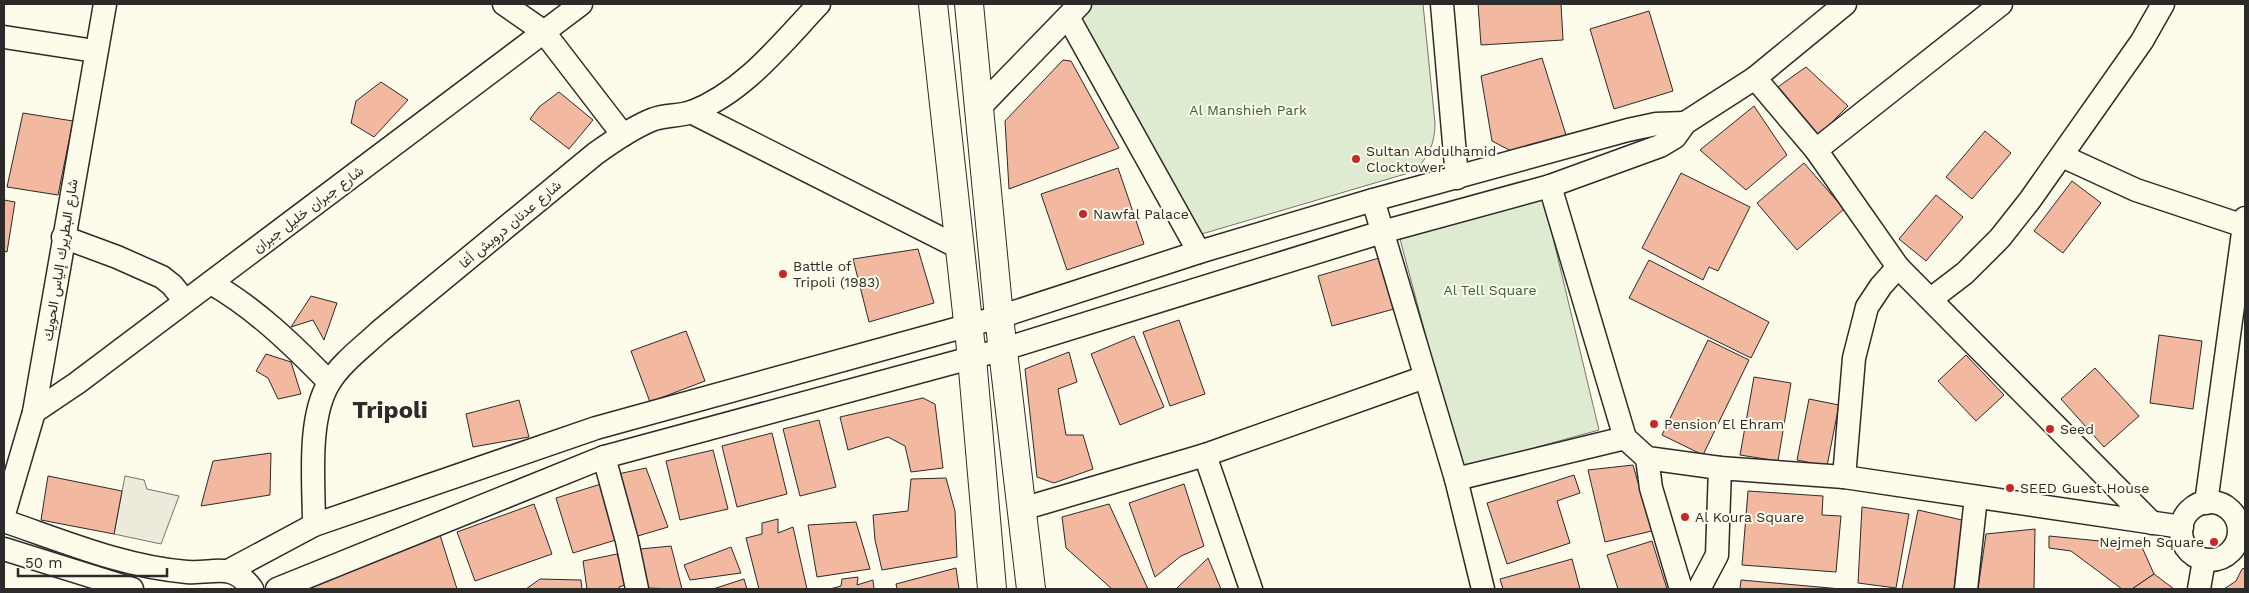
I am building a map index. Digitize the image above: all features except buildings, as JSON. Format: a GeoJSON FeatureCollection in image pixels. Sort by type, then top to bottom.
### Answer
{"type":"FeatureCollection","features":[{"type":"Feature","properties":{"kind":"highway"},"geometry":{"type":"LineString","coordinates":[[933,4],[958,247],[969,325],[992,589]]}},
{"type":"Feature","properties":{"kind":"highway"},"geometry":{"type":"LineString","coordinates":[[970,4],[978,109],[999,317],[1031,589]]}},
{"type":"Feature","properties":{"kind":"street","name":"شارع البطريرك إلياس الحويك"},"geometry":{"type":"LineString","coordinates":[[4,514],[34,412],[104,4]]}},
{"type":"Feature","properties":{"kind":"street"},"geometry":{"type":"LineString","coordinates":[[504,4],[543,31],[623,135]]}},
{"type":"Feature","properties":{"kind":"street","name":"شارع جبران خليل جبران"},"geometry":{"type":"LineString","coordinates":[[34,412],[77,383],[581,4]]}},
{"type":"Feature","properties":{"kind":"street","name":"شارع عدنان درويش أغا"},"geometry":{"type":"LineString","coordinates":[[314,525],[315,429],[319,406],[329,382],[350,359],[380,331],[595,154],[623,135],[655,119],[691,112],[711,102],[750,74],[819,4]]}},
{"type":"Feature","properties":{"kind":"street"},"geometry":{"type":"LineString","coordinates":[[1442,4],[1457,178]]}},
{"type":"Feature","properties":{"kind":"street"},"geometry":{"type":"LineString","coordinates":[[277,589],[604,457],[1004,349],[1382,232],[1550,186],[1660,146],[1675,137],[1685,123],[1755,78],[1844,4]]}},
{"type":"Feature","properties":{"kind":"street"},"geometry":{"type":"LineString","coordinates":[[1816,150],[2001,4]]}},
{"type":"Feature","properties":{"kind":"street"},"geometry":{"type":"LineString","coordinates":[[1931,299],[1966,273],[2000,238],[2030,200],[2142,41],[2163,4]]}},
{"type":"Feature","properties":{"kind":"street"},"geometry":{"type":"LineString","coordinates":[[978,109],[1074,11],[1199,252]]}},
{"type":"Feature","properties":{"kind":"street"},"geometry":{"type":"LineString","coordinates":[[4,36],[95,51]]}},
{"type":"Feature","properties":{"kind":"street"},"geometry":{"type":"LineString","coordinates":[[1755,78],[1816,150],[1898,266],[2152,524]]}},
{"type":"Feature","properties":{"kind":"street"},"geometry":{"type":"LineString","coordinates":[[691,112],[958,247]]}},
{"type":"Feature","properties":{"kind":"street"},"geometry":{"type":"LineString","coordinates":[[4,521],[155,569],[190,572],[230,570],[314,525],[596,428],[999,317],[1199,252],[1373,200],[1635,128],[1656,124],[1685,123]]}},
{"type":"Feature","properties":{"kind":"street"},"geometry":{"type":"LineString","coordinates":[[2062,156],[2136,190],[2245,222],[2206,503]]}},
{"type":"Feature","properties":{"kind":"street"},"geometry":{"type":"LineString","coordinates":[[1550,186],[1625,438],[1647,458],[1720,468],[1844,477],[2182,527]]}},
{"type":"Feature","properties":{"kind":"street"},"geometry":{"type":"LineString","coordinates":[[1373,200],[1456,480],[1483,589]]}},
{"type":"Feature","properties":{"kind":"street"},"geometry":{"type":"LineString","coordinates":[[63,237],[116,256],[162,277],[172,285],[185,301]]}},
{"type":"Feature","properties":{"kind":"street"},"geometry":{"type":"LineString","coordinates":[[1844,477],[1854,358],[1867,307],[1898,266]]}},
{"type":"Feature","properties":{"kind":"street"},"geometry":{"type":"LineString","coordinates":[[211,283],[254,312],[287,340],[329,382]]}},
{"type":"Feature","properties":{"kind":"street"},"geometry":{"type":"LineString","coordinates":[[1022,509],[1205,455],[1425,377]]}},
{"type":"Feature","properties":{"kind":"street"},"geometry":{"type":"LineString","coordinates":[[1456,480],[1625,438]]}},
{"type":"Feature","properties":{"kind":"street"},"geometry":{"type":"LineString","coordinates":[[1205,455],[1251,589]]}},
{"type":"Feature","properties":{"kind":"street"},"geometry":{"type":"LineString","coordinates":[[604,457],[627,542],[637,589]]}},
{"type":"Feature","properties":{"kind":"street"},"geometry":{"type":"LineString","coordinates":[[1647,458],[1651,488],[1680,589]]}},
{"type":"Feature","properties":{"kind":"street"},"geometry":{"type":"LineString","coordinates":[[1699,589],[1717,555],[1720,468]]}},
{"type":"Feature","properties":{"kind":"street"},"geometry":{"type":"LineString","coordinates":[[1966,589],[1976,497]]}},
{"type":"Feature","properties":{"kind":"street"},"geometry":{"type":"LineString","coordinates":[[2206,503],[2222,505],[2240,512],[2241,545],[2223,558],[2204,560],[2196,557],[2184,544],[2182,527],[2190,511],[2206,503]]}},
{"type":"Feature","properties":{"kind":"street"},"geometry":{"type":"LineString","coordinates":[[4,549],[132,589]]}},
{"type":"Feature","properties":{"kind":"street"},"geometry":{"type":"LineString","coordinates":[[2199,589],[2204,560]]}},
{"type":"Feature","properties":{"kind":"street"},"geometry":{"type":"LineString","coordinates":[[230,570],[243,579],[252,589]]}},
{"type":"Feature","properties":{"kind":"green space","name":"Al Manshieh Park"},"geometry":{"type":"Polygon","coordinates":[[[1092,4],[1423,4],[1435,123],[1434,138],[1430,150],[1412,172],[1195,236],[1075,22],[1092,4]]]}},
{"type":"Feature","properties":{"kind":"green space","name":"Al Tell Square"},"geometry":{"type":"Polygon","coordinates":[[[1543,196],[1599,430],[1461,468],[1400,239],[1543,196]]]}},
{"type":"Feature","properties":{"kind":"shaded area"},"geometry":{"type":"Polygon","coordinates":[[[125,476],[144,480],[147,489],[179,496],[161,544],[114,534],[125,476]]]}},
{"type":"Feature","properties":{"kind":"place","name":"Sultan Abdulhamid Clocktower"},"geometry":{"type":"Point","coordinates":[1356,159]}},
{"type":"Feature","properties":{"kind":"place","name":"Nawfal Palace"},"geometry":{"type":"Point","coordinates":[1083,214]}},
{"type":"Feature","properties":{"kind":"place","name":"Battle of Tripoli (1983)"},"geometry":{"type":"Point","coordinates":[783,274]}},
{"type":"Feature","properties":{"kind":"place","name":"Pension El Ehram"},"geometry":{"type":"Point","coordinates":[1654,424]}},
{"type":"Feature","properties":{"kind":"place","name":"Seed"},"geometry":{"type":"Point","coordinates":[2050,429]}},
{"type":"Feature","properties":{"kind":"place","name":"SEED Guest House"},"geometry":{"type":"Point","coordinates":[2010,488]}},
{"type":"Feature","properties":{"kind":"place","name":"Al Koura Square"},"geometry":{"type":"Point","coordinates":[1685,517]}},
{"type":"Feature","properties":{"kind":"place","name":"Nejmeh Square"},"geometry":{"type":"Point","coordinates":[2214,542]}},
{"type":"Feature","properties":{"kind":"district","name":"Tripoli"},"geometry":{"type":"Point","coordinates":[390,410]}}]}
